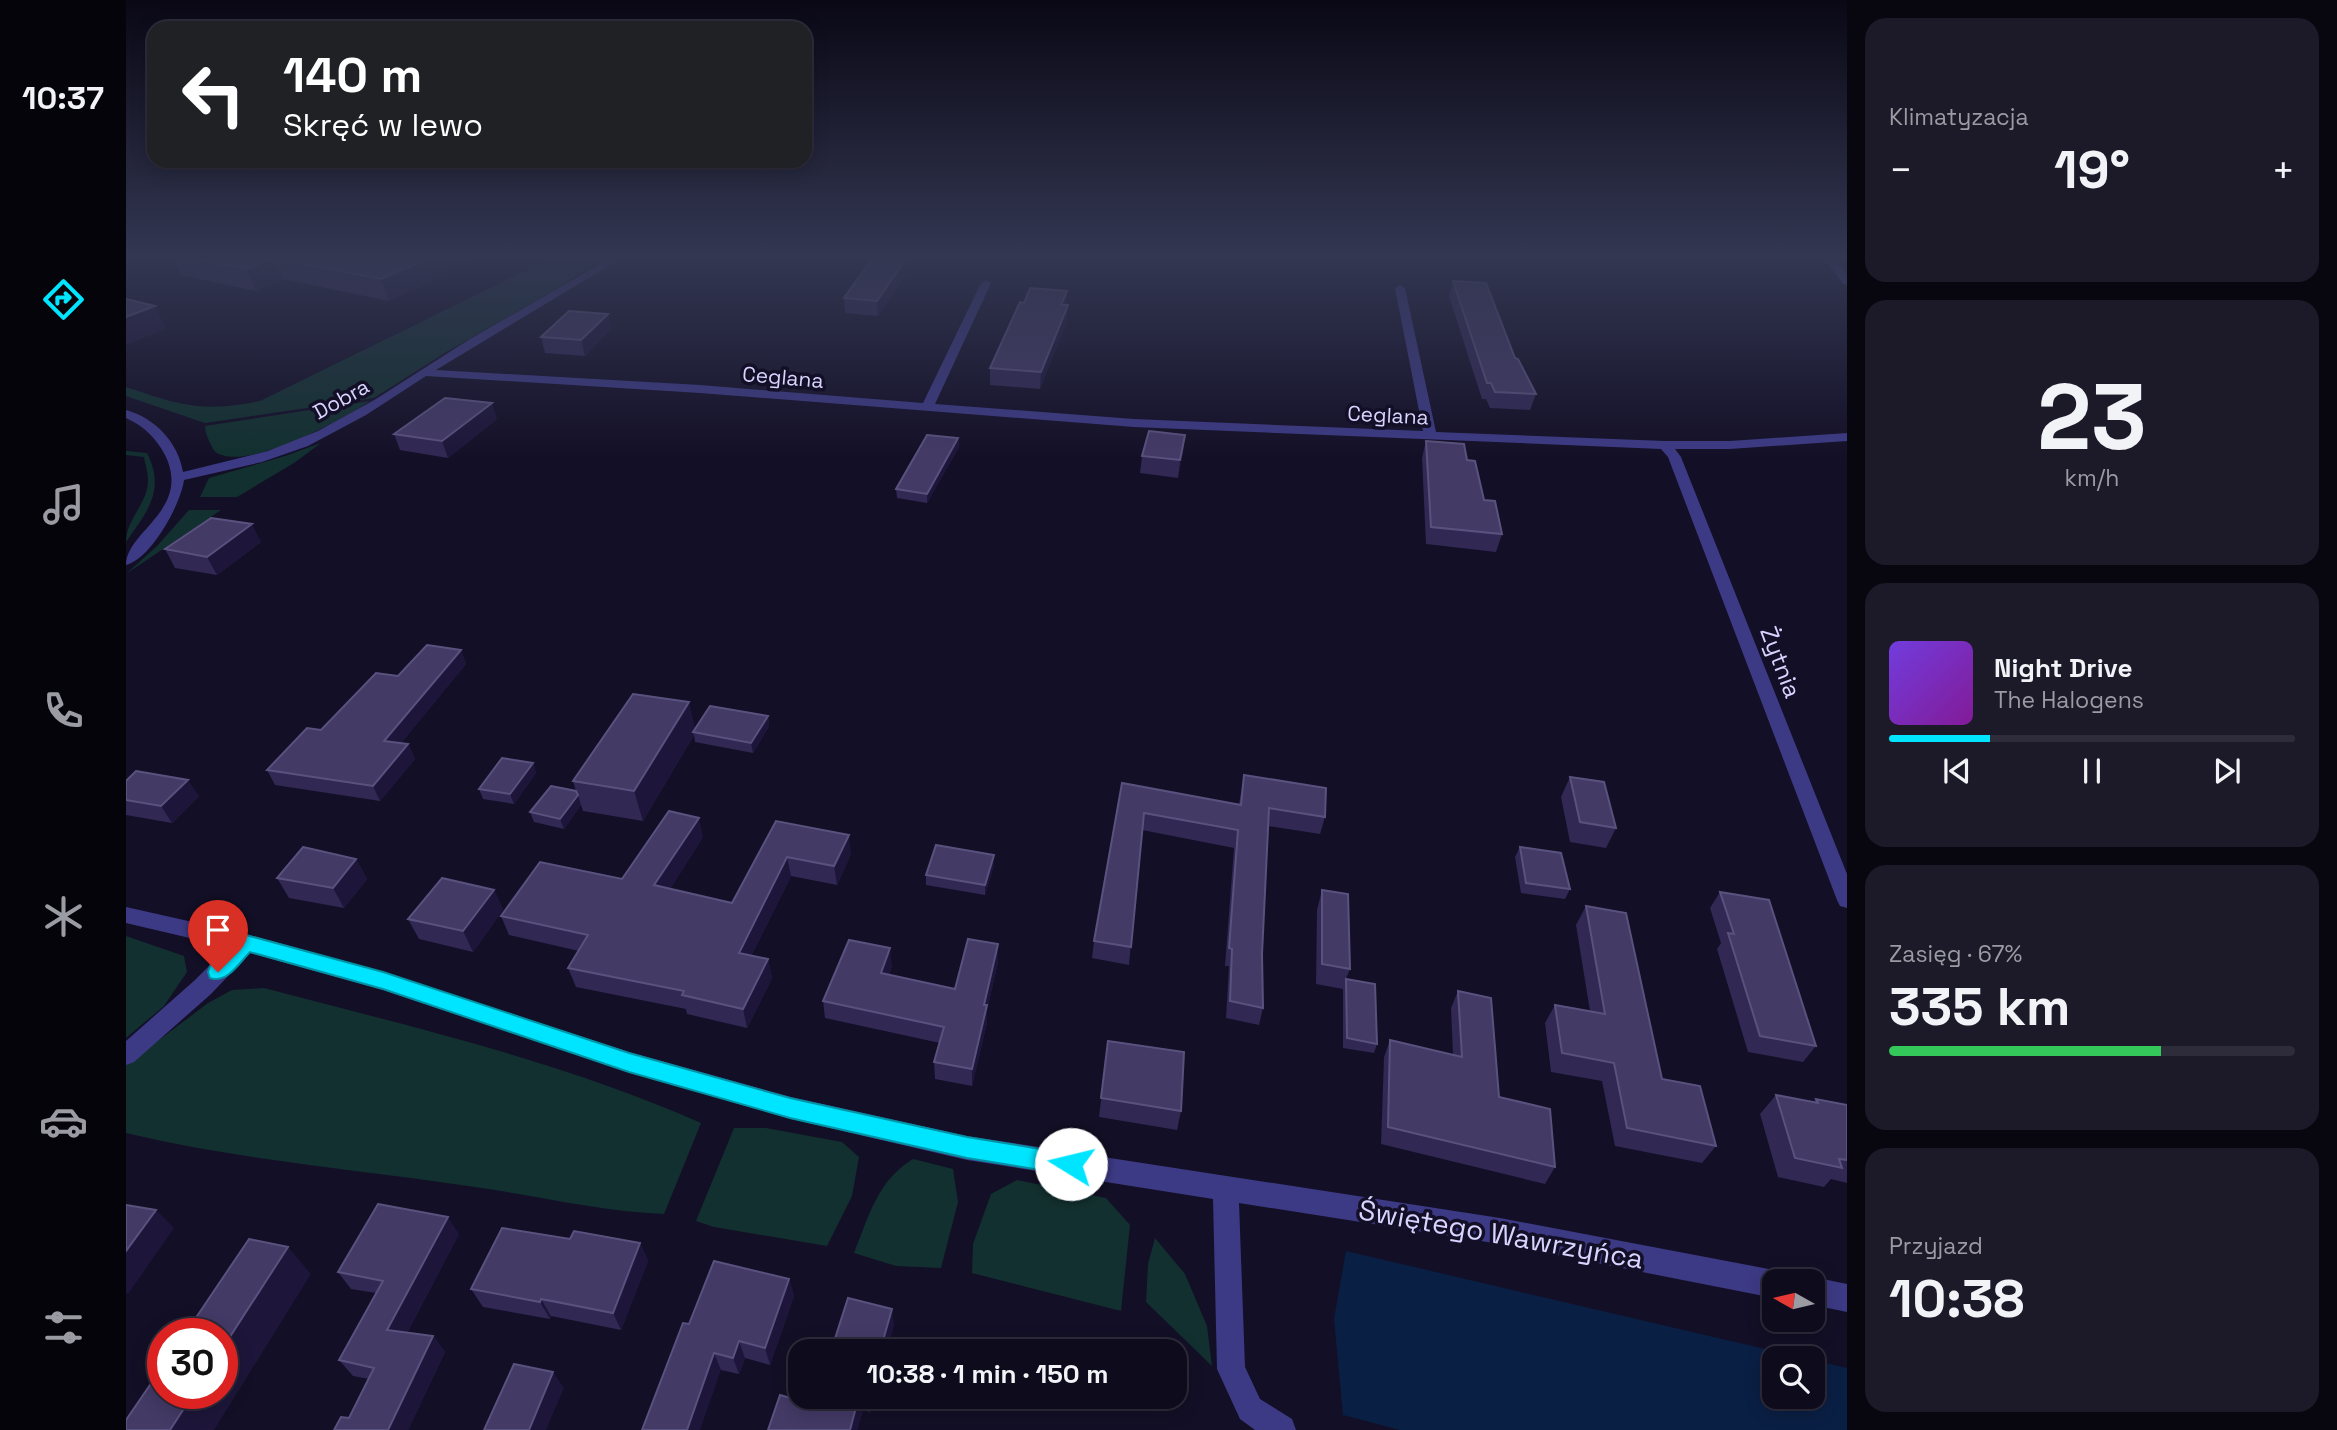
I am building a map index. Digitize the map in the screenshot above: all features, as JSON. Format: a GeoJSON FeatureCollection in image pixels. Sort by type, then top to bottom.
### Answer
{"type":"FeatureCollection","features":[{"type":"Feature","properties":{"kind":"street","name":"Dobra"},"geometry":{"type":"LineString","coordinates":[[179,477],[253,461],[305,442],[356,417],[455,353],[504,326]]}},
{"type":"Feature","properties":{"kind":"street"},"geometry":{"type":"LineString","coordinates":[[927,408],[966,326]]}},
{"type":"Feature","properties":{"kind":"street"},"geometry":{"type":"LineString","coordinates":[[1408,326],[1431,436]]}},
{"type":"Feature","properties":{"kind":"street","name":"Ceglana"},"geometry":{"type":"LineString","coordinates":[[426,373],[700,389],[1134,423],[1665,445],[1730,445],[1847,437]]}},
{"type":"Feature","properties":{"kind":"street"},"geometry":{"type":"LineString","coordinates":[[126,414],[141,419],[162,438],[177,461],[179,477],[173,502],[162,521],[126,561]]}},
{"type":"Feature","properties":{"kind":"street","name":"Żytnia"},"geometry":{"type":"LineString","coordinates":[[1665,445],[1674,457],[1847,900]]}},
{"type":"Feature","properties":{"kind":"street","name":"Świętego Wawrzyńca"},"geometry":{"type":"LineString","coordinates":[[126,915],[246,943],[383,981],[629,1062],[790,1108],[967,1148],[1500,1231],[1762,1282]]}},
{"type":"Feature","properties":{"kind":"street"},"geometry":{"type":"LineString","coordinates":[[126,1055],[203,987],[246,943]]}},
{"type":"Feature","properties":{"kind":"street"},"geometry":{"type":"LineString","coordinates":[[1226,1190],[1231,1369],[1250,1409],[1281,1430]]}},
{"type":"Feature","properties":{"kind":"street"},"geometry":{"type":"LineString","coordinates":[[1825,1293],[1847,1298]]}},
{"type":"Feature","properties":{"kind":"green space"},"geometry":{"type":"Polygon","coordinates":[[[413,326],[492,326],[374,398],[205,423],[126,396],[126,387],[177,403],[206,407],[260,401],[413,326]]]}},
{"type":"Feature","properties":{"kind":"green space"},"geometry":{"type":"Polygon","coordinates":[[[370,401],[319,430],[253,455],[234,457],[217,453],[205,430],[205,426],[370,401]]]}},
{"type":"Feature","properties":{"kind":"green space"},"geometry":{"type":"Polygon","coordinates":[[[321,443],[294,463],[237,497],[200,497],[209,478],[321,443]]]}},
{"type":"Feature","properties":{"kind":"green space"},"geometry":{"type":"Polygon","coordinates":[[[126,451],[147,453],[155,478],[152,500],[126,542],[130,525],[145,496],[148,479],[144,457],[126,455],[126,451]]]}},
{"type":"Feature","properties":{"kind":"green space"},"geometry":{"type":"Polygon","coordinates":[[[189,510],[221,510],[126,574],[157,546],[189,510]]]}},
{"type":"Feature","properties":{"kind":"green space"},"geometry":{"type":"Polygon","coordinates":[[[126,936],[184,956],[187,972],[164,1006],[126,1038],[126,936]]]}},
{"type":"Feature","properties":{"kind":"green space"},"geometry":{"type":"Polygon","coordinates":[[[264,988],[540,1063],[648,1101],[701,1123],[664,1214],[615,1210],[468,1186],[254,1157],[126,1133],[126,1065],[208,1003],[232,990],[264,988]]]}},
{"type":"Feature","properties":{"kind":"green space"},"geometry":{"type":"Polygon","coordinates":[[[734,1128],[766,1128],[842,1142],[859,1157],[852,1196],[827,1246],[714,1227],[696,1221],[734,1128]]]}},
{"type":"Feature","properties":{"kind":"green space"},"geometry":{"type":"Polygon","coordinates":[[[913,1159],[953,1169],[958,1202],[941,1268],[896,1266],[854,1253],[882,1189],[913,1159]]]}},
{"type":"Feature","properties":{"kind":"green space"},"geometry":{"type":"Polygon","coordinates":[[[1017,1180],[1106,1198],[1130,1225],[1121,1311],[972,1273],[973,1244],[991,1194],[1017,1180]]]}},
{"type":"Feature","properties":{"kind":"green space"},"geometry":{"type":"Polygon","coordinates":[[[1155,1238],[1185,1274],[1207,1326],[1212,1366],[1146,1302],[1148,1264],[1155,1238]]]}},
{"type":"Feature","properties":{"kind":"water"},"geometry":{"type":"Polygon","coordinates":[[[1346,1251],[1762,1348],[1762,1409],[1825,1409],[1825,1363],[1847,1368],[1847,1430],[1400,1430],[1343,1415],[1334,1319],[1346,1251]]]}},
{"type":"Feature","properties":{"kind":"building"},"geometry":{"type":"Polygon","coordinates":[[[553,326],[596,326],[581,340],[541,337],[553,326]]]}},
{"type":"Feature","properties":{"kind":"building"},"geometry":{"type":"Polygon","coordinates":[[[1009,326],[1060,326],[1041,372],[990,368],[1009,326]]]}},
{"type":"Feature","properties":{"kind":"building"},"geometry":{"type":"Polygon","coordinates":[[[1468,326],[1503,326],[1515,358],[1536,394],[1495,392],[1491,383],[1487,383],[1468,326]]]}},
{"type":"Feature","properties":{"kind":"building"},"geometry":{"type":"Polygon","coordinates":[[[445,398],[492,403],[442,441],[394,434],[445,398]]]}},
{"type":"Feature","properties":{"kind":"building"},"geometry":{"type":"Polygon","coordinates":[[[1149,431],[1185,435],[1180,460],[1142,456],[1149,431]]]}},
{"type":"Feature","properties":{"kind":"building"},"geometry":{"type":"Polygon","coordinates":[[[927,435],[958,438],[927,494],[896,489],[927,435]]]}},
{"type":"Feature","properties":{"kind":"building"},"geometry":{"type":"Polygon","coordinates":[[[1426,441],[1464,444],[1467,460],[1475,461],[1484,500],[1495,501],[1502,534],[1431,527],[1426,441]]]}},
{"type":"Feature","properties":{"kind":"building"},"geometry":{"type":"Polygon","coordinates":[[[211,518],[252,524],[207,557],[165,549],[211,518]]]}},
{"type":"Feature","properties":{"kind":"building"},"geometry":{"type":"Polygon","coordinates":[[[427,645],[461,650],[384,741],[408,744],[373,786],[267,770],[307,728],[321,730],[376,673],[398,676],[427,645]]]}},
{"type":"Feature","properties":{"kind":"building"},"geometry":{"type":"Polygon","coordinates":[[[633,694],[689,702],[634,791],[573,781],[633,694]]]}},
{"type":"Feature","properties":{"kind":"building"},"geometry":{"type":"Polygon","coordinates":[[[710,706],[768,716],[751,743],[693,732],[710,706]]]}},
{"type":"Feature","properties":{"kind":"building"},"geometry":{"type":"Polygon","coordinates":[[[502,758],[533,763],[510,794],[479,789],[502,758]]]}},
{"type":"Feature","properties":{"kind":"building"},"geometry":{"type":"Polygon","coordinates":[[[136,771],[188,780],[161,806],[126,800],[126,781],[136,771]]]}},
{"type":"Feature","properties":{"kind":"building"},"geometry":{"type":"Polygon","coordinates":[[[1244,775],[1326,788],[1325,817],[1269,808],[1262,954],[1263,1008],[1230,1001],[1232,949],[1229,948],[1238,830],[1144,813],[1131,947],[1094,941],[1122,783],[1241,805],[1244,775]]]}},
{"type":"Feature","properties":{"kind":"building"},"geometry":{"type":"Polygon","coordinates":[[[1570,777],[1604,782],[1616,828],[1580,822],[1570,777]]]}},
{"type":"Feature","properties":{"kind":"building"},"geometry":{"type":"Polygon","coordinates":[[[551,786],[576,791],[578,795],[560,819],[530,812],[551,786]]]}},
{"type":"Feature","properties":{"kind":"building"},"geometry":{"type":"Polygon","coordinates":[[[669,811],[699,818],[654,885],[732,903],[776,821],[849,835],[834,866],[787,857],[739,953],[768,959],[743,1009],[682,995],[684,991],[568,968],[588,935],[501,916],[540,862],[622,879],[669,811]]]}},
{"type":"Feature","properties":{"kind":"building"},"geometry":{"type":"Polygon","coordinates":[[[936,845],[994,855],[985,885],[926,875],[936,845]]]}},
{"type":"Feature","properties":{"kind":"building"},"geometry":{"type":"Polygon","coordinates":[[[303,847],[356,859],[333,888],[277,878],[303,847]]]}},
{"type":"Feature","properties":{"kind":"building"},"geometry":{"type":"Polygon","coordinates":[[[1520,847],[1561,853],[1570,889],[1526,883],[1520,847]]]}},
{"type":"Feature","properties":{"kind":"building"},"geometry":{"type":"Polygon","coordinates":[[[442,878],[494,890],[463,931],[408,919],[442,878]]]}},
{"type":"Feature","properties":{"kind":"building"},"geometry":{"type":"Polygon","coordinates":[[[1322,890],[1348,894],[1350,969],[1322,964],[1322,890]]]}},
{"type":"Feature","properties":{"kind":"building"},"geometry":{"type":"Polygon","coordinates":[[[1720,892],[1769,900],[1816,1046],[1760,1036],[1728,933],[1734,934],[1720,892]]]}},
{"type":"Feature","properties":{"kind":"building"},"geometry":{"type":"Polygon","coordinates":[[[1586,906],[1626,913],[1662,1079],[1700,1086],[1716,1146],[1627,1128],[1614,1063],[1562,1053],[1555,1005],[1605,1014],[1586,906]]]}},
{"type":"Feature","properties":{"kind":"building"},"geometry":{"type":"Polygon","coordinates":[[[968,939],[998,944],[972,1069],[934,1062],[944,1027],[823,1001],[849,940],[890,948],[881,973],[955,989],[968,939]]]}},
{"type":"Feature","properties":{"kind":"building"},"geometry":{"type":"Polygon","coordinates":[[[1346,979],[1375,984],[1377,1044],[1347,1038],[1346,979]]]}},
{"type":"Feature","properties":{"kind":"building"},"geometry":{"type":"Polygon","coordinates":[[[1458,991],[1491,998],[1499,1097],[1550,1109],[1555,1167],[1388,1127],[1390,1040],[1462,1057],[1458,991]]]}},
{"type":"Feature","properties":{"kind":"building"},"geometry":{"type":"Polygon","coordinates":[[[1108,1041],[1184,1052],[1181,1111],[1101,1098],[1108,1041]]]}},
{"type":"Feature","properties":{"kind":"building"},"geometry":{"type":"Polygon","coordinates":[[[1776,1095],[1847,1105],[1847,1160],[1839,1159],[1842,1168],[1795,1158],[1776,1095]]]}},
{"type":"Feature","properties":{"kind":"building"},"geometry":{"type":"Polygon","coordinates":[[[378,1204],[448,1217],[387,1330],[433,1336],[388,1430],[334,1430],[341,1417],[349,1418],[374,1368],[339,1360],[383,1281],[338,1272],[378,1204]]]}},
{"type":"Feature","properties":{"kind":"building"},"geometry":{"type":"Polygon","coordinates":[[[126,1205],[156,1210],[126,1251],[126,1205]]]}},
{"type":"Feature","properties":{"kind":"building"},"geometry":{"type":"Polygon","coordinates":[[[502,1228],[570,1239],[574,1231],[640,1243],[613,1313],[471,1289],[502,1228]]]}},
{"type":"Feature","properties":{"kind":"building"},"geometry":{"type":"Polygon","coordinates":[[[249,1239],[288,1247],[238,1324],[238,1318],[196,1318],[249,1239]]]}},
{"type":"Feature","properties":{"kind":"building"},"geometry":{"type":"Polygon","coordinates":[[[714,1261],[789,1279],[765,1348],[739,1341],[733,1358],[714,1353],[687,1430],[642,1430],[683,1323],[689,1324],[714,1261]]]}},
{"type":"Feature","properties":{"kind":"building"},"geometry":{"type":"Polygon","coordinates":[[[848,1298],[892,1309],[883,1339],[835,1339],[848,1298]]]}},
{"type":"Feature","properties":{"kind":"building"},"geometry":{"type":"Polygon","coordinates":[[[514,1364],[553,1372],[529,1430],[484,1430],[514,1364]]]}},
{"type":"Feature","properties":{"kind":"building"},"geometry":{"type":"Polygon","coordinates":[[[147,1389],[147,1409],[184,1409],[170,1430],[126,1430],[126,1420],[147,1389]]]}},
{"type":"Feature","properties":{"kind":"building"},"geometry":{"type":"Polygon","coordinates":[[[780,1395],[788,1397],[788,1409],[856,1409],[850,1430],[768,1430],[780,1395]]]}},
{"type":"Feature","properties":{"kind":"route"},"geometry":{"type":"LineString","coordinates":[[218,972],[246,943],[383,981],[629,1062],[790,1108],[967,1148],[1071,1164]]}}]}
